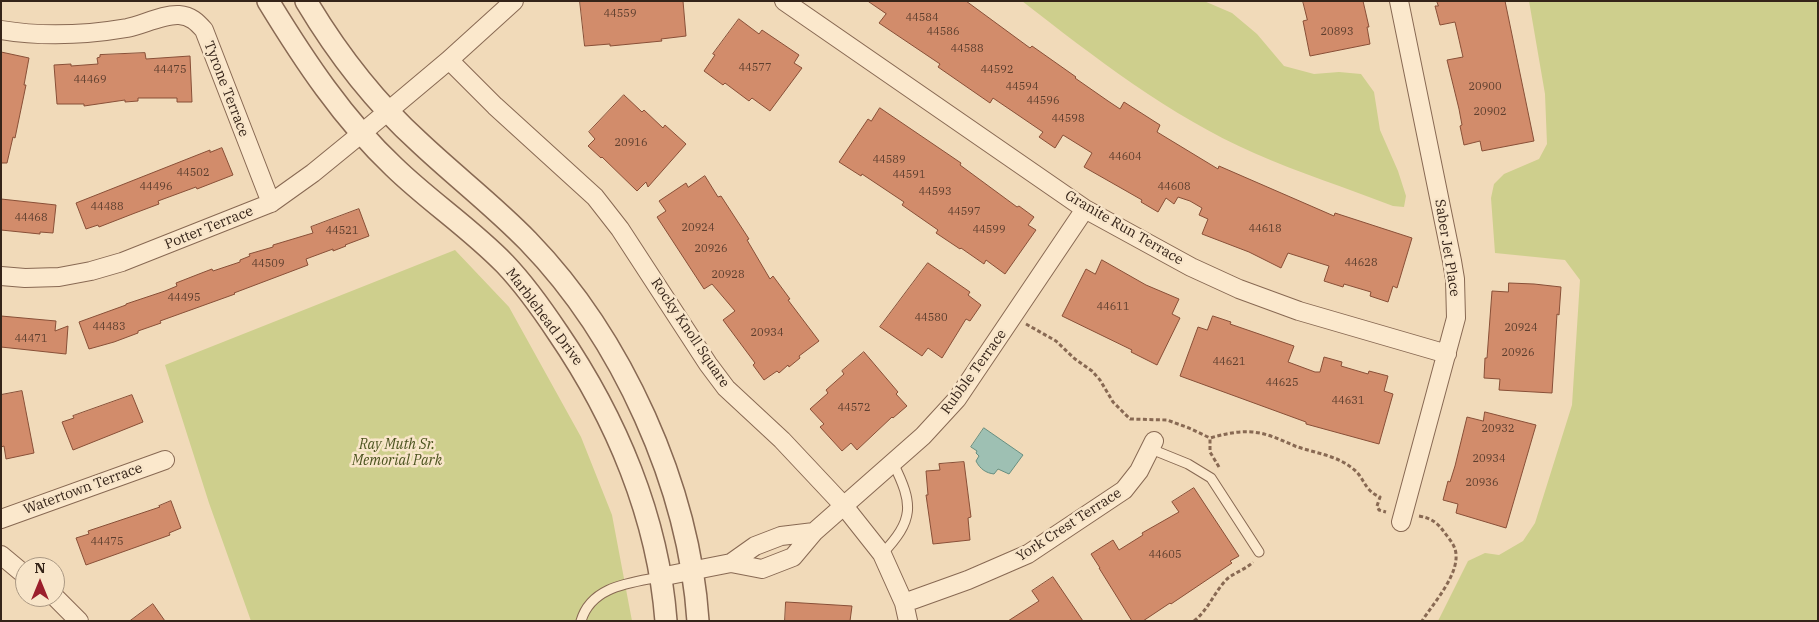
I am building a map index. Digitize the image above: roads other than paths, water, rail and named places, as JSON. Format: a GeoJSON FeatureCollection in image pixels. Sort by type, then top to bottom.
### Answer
{"type":"FeatureCollection","features":[{"type":"Feature","properties":{"kind":"street","name":"Marblehead Drive"},"geometry":{"type":"LineString","coordinates":[[268,1],[300,53],[332,97],[362,133],[394,167],[505,264],[532,297],[573,354],[600,401],[630,466],[652,539],[666,621]]}},
{"type":"Feature","properties":{"kind":"street"},"geometry":{"type":"LineString","coordinates":[[306,1],[327,35],[388,111],[418,141],[529,242],[576,299],[596,327],[630,388],[660,455],[684,532],[692,571],[698,621]]}},
{"type":"Feature","properties":{"kind":"street"},"geometry":{"type":"LineString","coordinates":[[388,111],[449,60],[514,1]]}},
{"type":"Feature","properties":{"kind":"street","name":"Granite Run Terrace"},"geometry":{"type":"LineString","coordinates":[[784,1],[1085,209],[1192,267],[1239,289],[1299,311],[1447,354]]}},
{"type":"Feature","properties":{"kind":"street","name":"Saber Jet Place"},"geometry":{"type":"LineString","coordinates":[[1400,1],[1455,279],[1456,318],[1402,518]]}},
{"type":"Feature","properties":{"kind":"street","name":"Tyrone Terrace"},"geometry":{"type":"LineString","coordinates":[[1,30],[52,35],[89,33],[128,27],[176,15],[187,16],[197,22],[204,30],[271,203]]}},
{"type":"Feature","properties":{"kind":"street","name":"Rocky Knoll Square"},"geometry":{"type":"LineString","coordinates":[[449,60],[494,106],[595,197],[620,229],[708,364],[726,388],[782,440],[844,506],[882,554],[904,603],[908,621]]}},
{"type":"Feature","properties":{"kind":"street","name":"Potter Terrace"},"geometry":{"type":"LineString","coordinates":[[1,276],[25,278],[59,277],[92,271],[122,262],[271,203],[313,173],[388,111]]}},
{"type":"Feature","properties":{"kind":"street","name":"Rubble Terrace"},"geometry":{"type":"LineString","coordinates":[[660,577],[731,563],[762,569],[793,557],[814,532],[923,436],[957,399],[1085,209]]}},
{"type":"Feature","properties":{"kind":"street","name":"York Crest Terrace"},"geometry":{"type":"LineString","coordinates":[[904,603],[995,570],[1028,554],[1124,490],[1139,471],[1152,445]]}},
{"type":"Feature","properties":{"kind":"street","name":"Watertown Terrace"},"geometry":{"type":"LineString","coordinates":[[1,519],[165,460]]}},
{"type":"Feature","properties":{"kind":"street","name":"Rubble Terrace"},"geometry":{"type":"LineString","coordinates":[[731,563],[754,546],[782,536],[814,532]]}},
{"type":"Feature","properties":{"kind":"street"},"geometry":{"type":"LineString","coordinates":[[1,555],[15,567]]}},
{"type":"Feature","properties":{"kind":"street"},"geometry":{"type":"LineString","coordinates":[[64,607],[79,621]]}},
{"type":"Feature","properties":{"kind":"lane"},"geometry":{"type":"LineString","coordinates":[[1152,445],[1211,478],[1259,552]]}},
{"type":"Feature","properties":{"kind":"lane"},"geometry":{"type":"LineString","coordinates":[[882,554],[896,539],[908,514],[906,493],[893,463]]}},
{"type":"Feature","properties":{"kind":"lane"},"geometry":{"type":"LineString","coordinates":[[581,621],[587,606],[594,598],[604,592],[622,585],[660,577]]}},
{"type":"Feature","properties":{"kind":"park label","name":"Ray Muth Sr. Memorial Park"},"geometry":{"type":"Point","coordinates":[397,454]}}]}
